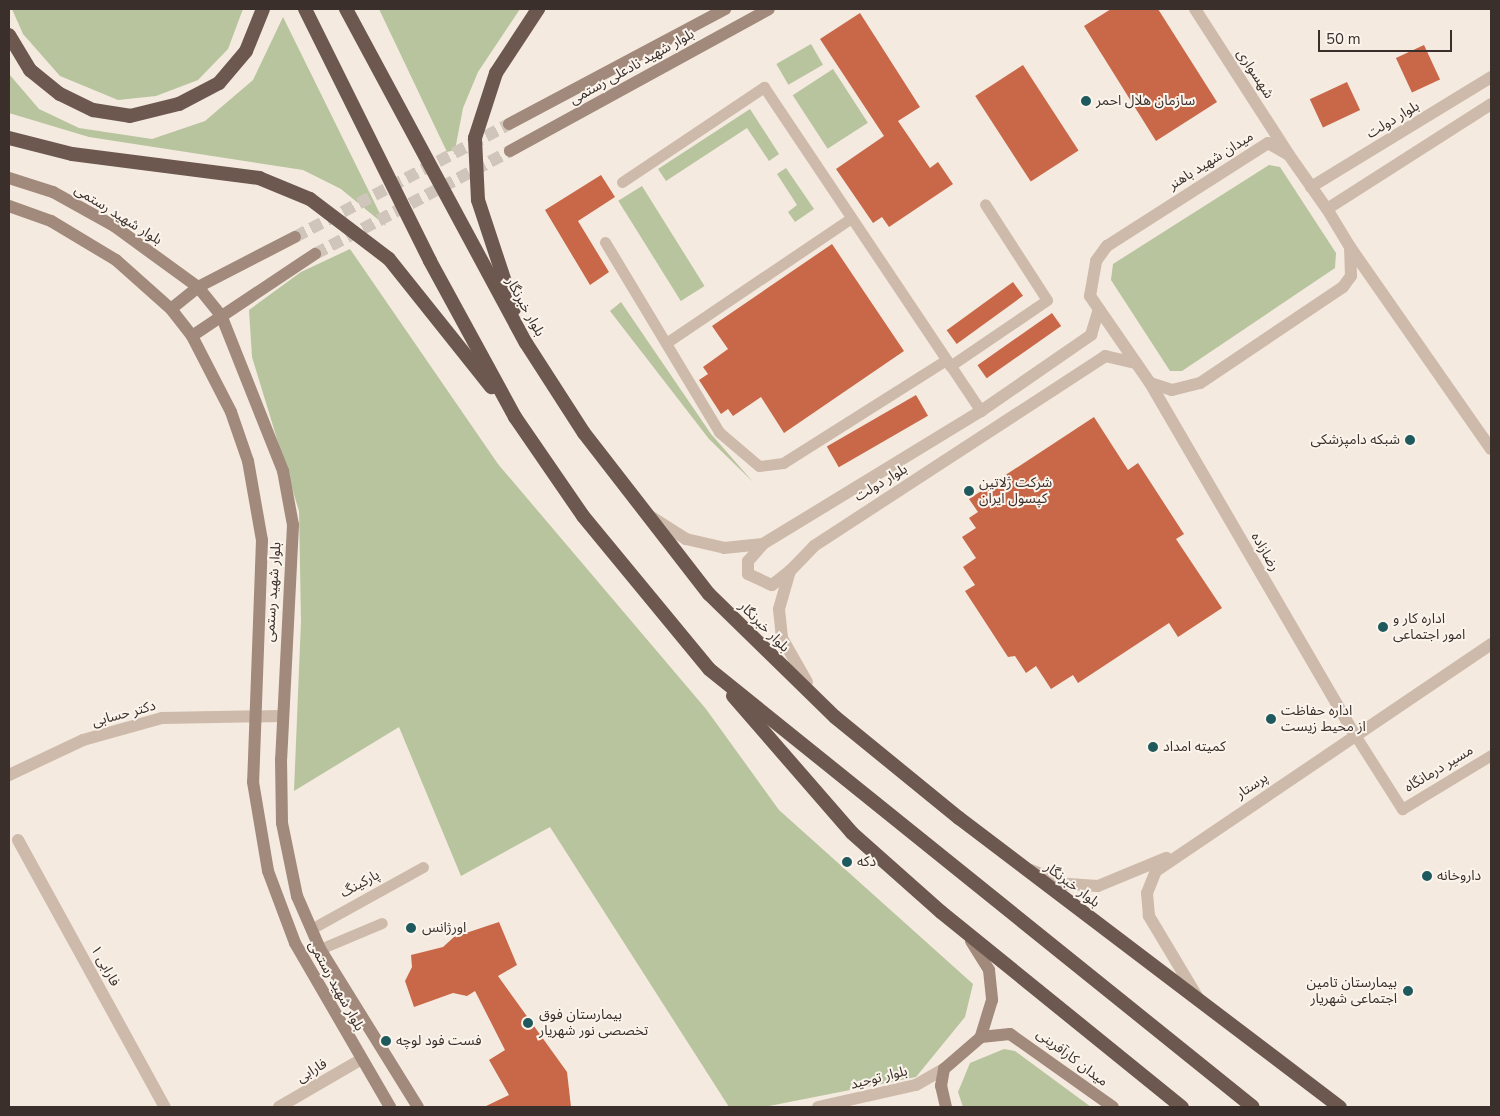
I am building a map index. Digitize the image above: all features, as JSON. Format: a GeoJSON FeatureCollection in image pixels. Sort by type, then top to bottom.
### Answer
{"type":"FeatureCollection","features":[{"type":"Feature","properties":{"kind":"highway"},"geometry":{"type":"LineString","coordinates":[[9,35],[30,70],[60,94],[93,110],[130,116],[179,104],[219,83],[246,51],[263,9]]}},
{"type":"Feature","properties":{"kind":"highway"},"geometry":{"type":"LineString","coordinates":[[305,9],[430,261],[514,417]]}},
{"type":"Feature","properties":{"kind":"highway","name":"بلوار خبرنگار"},"geometry":{"type":"LineString","coordinates":[[346,9],[526,342],[584,433],[709,594],[835,717],[1020,866],[1202,1005],[1340,1107]]}},
{"type":"Feature","properties":{"kind":"highway"},"geometry":{"type":"LineString","coordinates":[[526,342],[478,200],[475,138],[496,73],[538,9]]}},
{"type":"Feature","properties":{"kind":"highway"},"geometry":{"type":"LineString","coordinates":[[9,138],[72,154],[259,178],[310,199],[389,259],[514,417],[583,516],[709,669],[852,833],[941,912],[1182,1107]]}},
{"type":"Feature","properties":{"kind":"highway"},"geometry":{"type":"LineString","coordinates":[[709,669],[1253,1107]]}},
{"type":"Feature","properties":{"kind":"main road","name":"بلوار شهید نادعلی رستمی"},"geometry":{"type":"LineString","coordinates":[[509,124],[724,9]]}},
{"type":"Feature","properties":{"kind":"main road","name":"بلوار شهید نادعلی رستمی"},"geometry":{"type":"LineString","coordinates":[[510,151],[769,9]]}},
{"type":"Feature","properties":{"kind":"main road","name":"بلوار شهید رستمی"},"geometry":{"type":"LineString","coordinates":[[9,178],[53,192],[114,226],[198,287],[221,315],[283,471],[293,525],[281,716],[282,824],[297,896],[320,950],[418,1107]]}},
{"type":"Feature","properties":{"kind":"main road","name":"بلوار شهید رستمی"},"geometry":{"type":"LineString","coordinates":[[9,206],[52,221],[116,260],[171,309],[192,336],[231,412],[248,460],[262,540],[253,782],[268,871],[295,943],[360,1060],[390,1107]]}},
{"type":"Feature","properties":{"kind":"main road"},"geometry":{"type":"LineString","coordinates":[[171,309],[198,287],[296,237]]}},
{"type":"Feature","properties":{"kind":"main road"},"geometry":{"type":"LineString","coordinates":[[192,336],[315,254]]}},
{"type":"Feature","properties":{"kind":"main road"},"geometry":{"type":"LineString","coordinates":[[941,912],[979,949],[989,970],[992,1000],[981,1037],[944,1069],[941,1086],[946,1107]]}},
{"type":"Feature","properties":{"kind":"main road","name":"میدان کارآفرینی"},"geometry":{"type":"LineString","coordinates":[[981,1037],[1010,1034],[1028,1042],[1113,1107]]}},
{"type":"Feature","properties":{"kind":"street","name":"شهسواری"},"geometry":{"type":"LineString","coordinates":[[1195,9],[1289,155]]}},
{"type":"Feature","properties":{"kind":"street","name":"بلوار دولت"},"geometry":{"type":"LineString","coordinates":[[1311,187],[1491,78]]}},
{"type":"Feature","properties":{"kind":"street"},"geometry":{"type":"LineString","coordinates":[[1327,209],[1491,104]]}},
{"type":"Feature","properties":{"kind":"street","name":"میدان شهید باهنر"},"geometry":{"type":"LineString","coordinates":[[1268,143],[1289,155],[1311,187],[1350,247],[1351,276],[1343,287],[1200,383],[1172,390],[1150,384],[1090,296],[1090,284],[1096,261],[1107,246],[1255,148],[1268,143]]}},
{"type":"Feature","properties":{"kind":"street"},"geometry":{"type":"LineString","coordinates":[[1350,247],[1491,449]]}},
{"type":"Feature","properties":{"kind":"street","name":"بلوار دولت"},"geometry":{"type":"LineString","coordinates":[[1098,308],[1091,335],[981,411],[762,544],[748,561],[748,574],[772,585],[850,519],[1009,422],[1105,356],[1136,363]]}},
{"type":"Feature","properties":{"kind":"street","name":"رضازاده"},"geometry":{"type":"LineString","coordinates":[[1150,384],[1355,735]]}},
{"type":"Feature","properties":{"kind":"street","name":"بلوار دولت"},"geometry":{"type":"LineString","coordinates":[[642,510],[686,539],[724,548],[762,544]]}},
{"type":"Feature","properties":{"kind":"street"},"geometry":{"type":"LineString","coordinates":[[790,571],[779,608],[782,638],[794,667],[835,717]]}},
{"type":"Feature","properties":{"kind":"street","name":"پرستار"},"geometry":{"type":"LineString","coordinates":[[1202,1005],[1149,916],[1147,893],[1156,871],[1179,852],[1491,644]]}},
{"type":"Feature","properties":{"kind":"street","name":"دکتر حسابی"},"geometry":{"type":"LineString","coordinates":[[9,775],[84,740],[162,718],[281,716]]}},
{"type":"Feature","properties":{"kind":"street","name":"فارابی ۱"},"geometry":{"type":"LineString","coordinates":[[18,840],[165,1107]]}},
{"type":"Feature","properties":{"kind":"street"},"geometry":{"type":"LineString","coordinates":[[1020,866],[1068,884],[1098,886],[1179,852]]}},
{"type":"Feature","properties":{"kind":"street","name":"فارابی"},"geometry":{"type":"LineString","coordinates":[[279,1107],[360,1060]]}},
{"type":"Feature","properties":{"kind":"street","name":"بلوار توحید"},"geometry":{"type":"LineString","coordinates":[[818,1107],[916,1086],[944,1069]]}},
{"type":"Feature","properties":{"kind":"lane"},"geometry":{"type":"LineString","coordinates":[[622,182],[764,87],[981,411]]}},
{"type":"Feature","properties":{"kind":"lane"},"geometry":{"type":"LineString","coordinates":[[605,242],[719,432],[759,466],[783,463],[948,363],[1047,300],[985,204]]}},
{"type":"Feature","properties":{"kind":"lane"},"geometry":{"type":"LineString","coordinates":[[666,343],[851,218]]}},
{"type":"Feature","properties":{"kind":"lane","name":"مسیر درمانگاه"},"geometry":{"type":"LineString","coordinates":[[1355,735],[1402,809],[1491,755]]}},
{"type":"Feature","properties":{"kind":"lane","name":"پارکینگ"},"geometry":{"type":"LineString","coordinates":[[311,929],[423,866]]}},
{"type":"Feature","properties":{"kind":"lane"},"geometry":{"type":"LineString","coordinates":[[320,950],[382,923]]}},
{"type":"Feature","properties":{"kind":"green space"},"geometry":{"type":"Polygon","coordinates":[[[12,9],[243,9],[228,49],[198,80],[156,96],[118,100],[60,76],[23,34],[12,9]]]}},
{"type":"Feature","properties":{"kind":"green space"},"geometry":{"type":"Polygon","coordinates":[[[379,9],[520,9],[478,72],[463,108],[455,150],[447,152],[379,9]]]}},
{"type":"Feature","properties":{"kind":"green space"},"geometry":{"type":"Polygon","coordinates":[[[283,17],[386,226],[341,189],[303,170],[89,137],[9,113],[9,74],[39,109],[79,128],[152,139],[205,121],[253,80],[283,17]]]}},
{"type":"Feature","properties":{"kind":"green space"},"geometry":{"type":"Polygon","coordinates":[[[811,44],[823,65],[788,85],[776,64],[811,44]]]}},
{"type":"Feature","properties":{"kind":"green space"},"geometry":{"type":"Polygon","coordinates":[[[833,69],[868,123],[828,149],[793,95],[833,69]]]}},
{"type":"Feature","properties":{"kind":"green space"},"geometry":{"type":"Polygon","coordinates":[[[750,109],[779,154],[769,161],[747,128],[666,181],[658,169],[750,109]]]}},
{"type":"Feature","properties":{"kind":"green space"},"geometry":{"type":"Polygon","coordinates":[[[1269,165],[1280,167],[1336,253],[1335,268],[1182,371],[1170,371],[1111,280],[1113,264],[1269,165]]]}},
{"type":"Feature","properties":{"kind":"green space"},"geometry":{"type":"Polygon","coordinates":[[[786,168],[814,209],[795,222],[788,212],[797,205],[777,174],[786,168]]]}},
{"type":"Feature","properties":{"kind":"green space"},"geometry":{"type":"Polygon","coordinates":[[[642,186],[705,286],[681,301],[618,201],[642,186]]]}},
{"type":"Feature","properties":{"kind":"green space"},"geometry":{"type":"Polygon","coordinates":[[[350,249],[498,464],[706,709],[779,810],[973,984],[965,1017],[916,1077],[764,1107],[729,1107],[550,827],[461,876],[399,727],[294,791],[301,621],[299,511],[252,357],[249,310],[301,272],[350,249]]]}},
{"type":"Feature","properties":{"kind":"green space"},"geometry":{"type":"Polygon","coordinates":[[[621,302],[711,434],[753,482],[709,439],[610,311],[621,302]]]}},
{"type":"Feature","properties":{"kind":"green space"},"geometry":{"type":"Polygon","coordinates":[[[1004,1049],[1015,1051],[1091,1107],[963,1107],[958,1092],[970,1063],[1004,1049]]]}},
{"type":"Feature","properties":{"kind":"building"},"geometry":{"type":"Polygon","coordinates":[[[1111,9],[1158,9],[1217,102],[1156,141],[1084,26],[1111,9]]]}},
{"type":"Feature","properties":{"kind":"building"},"geometry":{"type":"Polygon","coordinates":[[[860,13],[920,107],[898,121],[930,168],[938,162],[953,184],[889,227],[882,217],[873,223],[836,169],[884,136],[820,39],[860,13]]]}},
{"type":"Feature","properties":{"kind":"building"},"geometry":{"type":"Polygon","coordinates":[[[1424,45],[1440,79],[1412,93],[1396,58],[1424,45]]]}},
{"type":"Feature","properties":{"kind":"building"},"geometry":{"type":"Polygon","coordinates":[[[1023,65],[1079,151],[1031,182],[975,96],[1023,65]]]}},
{"type":"Feature","properties":{"kind":"building"},"geometry":{"type":"Polygon","coordinates":[[[1347,82],[1360,110],[1323,127],[1310,99],[1347,82]]]}},
{"type":"Feature","properties":{"kind":"building"},"geometry":{"type":"Polygon","coordinates":[[[601,175],[615,197],[578,221],[609,272],[590,285],[545,210],[601,175]]]}},
{"type":"Feature","properties":{"kind":"building"},"geometry":{"type":"Polygon","coordinates":[[[832,244],[904,351],[784,433],[761,397],[733,416],[728,409],[721,414],[699,380],[708,374],[703,367],[728,349],[712,326],[832,244]]]}},
{"type":"Feature","properties":{"kind":"building"},"geometry":{"type":"Polygon","coordinates":[[[1013,282],[1023,296],[957,344],[947,330],[1013,282]]]}},
{"type":"Feature","properties":{"kind":"building"},"geometry":{"type":"Polygon","coordinates":[[[1052,313],[1061,326],[987,378],[977,365],[1052,313]]]}},
{"type":"Feature","properties":{"kind":"building"},"geometry":{"type":"Polygon","coordinates":[[[916,395],[928,416],[839,467],[827,446],[916,395]]]}},
{"type":"Feature","properties":{"kind":"building"},"geometry":{"type":"Polygon","coordinates":[[[1094,417],[1128,470],[1138,463],[1184,534],[1176,539],[1222,608],[1178,637],[1169,623],[1078,683],[1073,675],[1051,689],[1036,666],[1026,673],[1015,656],[1008,657],[965,591],[975,585],[963,567],[976,558],[962,537],[976,528],[969,518],[978,512],[969,499],[1094,417]]]}},
{"type":"Feature","properties":{"kind":"building"},"geometry":{"type":"Polygon","coordinates":[[[499,922],[517,965],[498,976],[567,1072],[571,1107],[484,1107],[509,1095],[489,1060],[505,1050],[475,991],[467,996],[453,993],[414,1007],[405,981],[412,967],[411,955],[443,947],[454,937],[499,922]]]}},
{"type":"Feature","properties":{"kind":"tunnel"},"geometry":{"type":"LineString","coordinates":[[295,237],[509,124]]}},
{"type":"Feature","properties":{"kind":"tunnel"},"geometry":{"type":"LineString","coordinates":[[315,254],[510,151]]}},
{"type":"Feature","properties":{"kind":"place","name":"سازمان هلال احمر"},"geometry":{"type":"Point","coordinates":[1086,101]}},
{"type":"Feature","properties":{"kind":"place","name":"شبکه دامپزشکی"},"geometry":{"type":"Point","coordinates":[1410,440]}},
{"type":"Feature","properties":{"kind":"place","name":"شرکت ژلاتین کپسول ایران"},"geometry":{"type":"Point","coordinates":[969,491]}},
{"type":"Feature","properties":{"kind":"place","name":"اداره کار و امور اجتماعی"},"geometry":{"type":"Point","coordinates":[1383,627]}},
{"type":"Feature","properties":{"kind":"place","name":"اداره حفاظت از محیط زیست"},"geometry":{"type":"Point","coordinates":[1271,719]}},
{"type":"Feature","properties":{"kind":"place","name":"کمیته امداد"},"geometry":{"type":"Point","coordinates":[1153,747]}},
{"type":"Feature","properties":{"kind":"place","name":"دکه"},"geometry":{"type":"Point","coordinates":[847,862]}},
{"type":"Feature","properties":{"kind":"place","name":"داروخانه"},"geometry":{"type":"Point","coordinates":[1427,876]}},
{"type":"Feature","properties":{"kind":"place","name":"اورژانس"},"geometry":{"type":"Point","coordinates":[411,928]}},
{"type":"Feature","properties":{"kind":"place","name":"بیمارستان تامین اجتماعی شهریار"},"geometry":{"type":"Point","coordinates":[1408,991]}},
{"type":"Feature","properties":{"kind":"place","name":"بیمارستان فوق تخصصی نور شهریار"},"geometry":{"type":"Point","coordinates":[528,1023]}},
{"type":"Feature","properties":{"kind":"place","name":"فست فود لوچه"},"geometry":{"type":"Point","coordinates":[386,1041]}}]}
